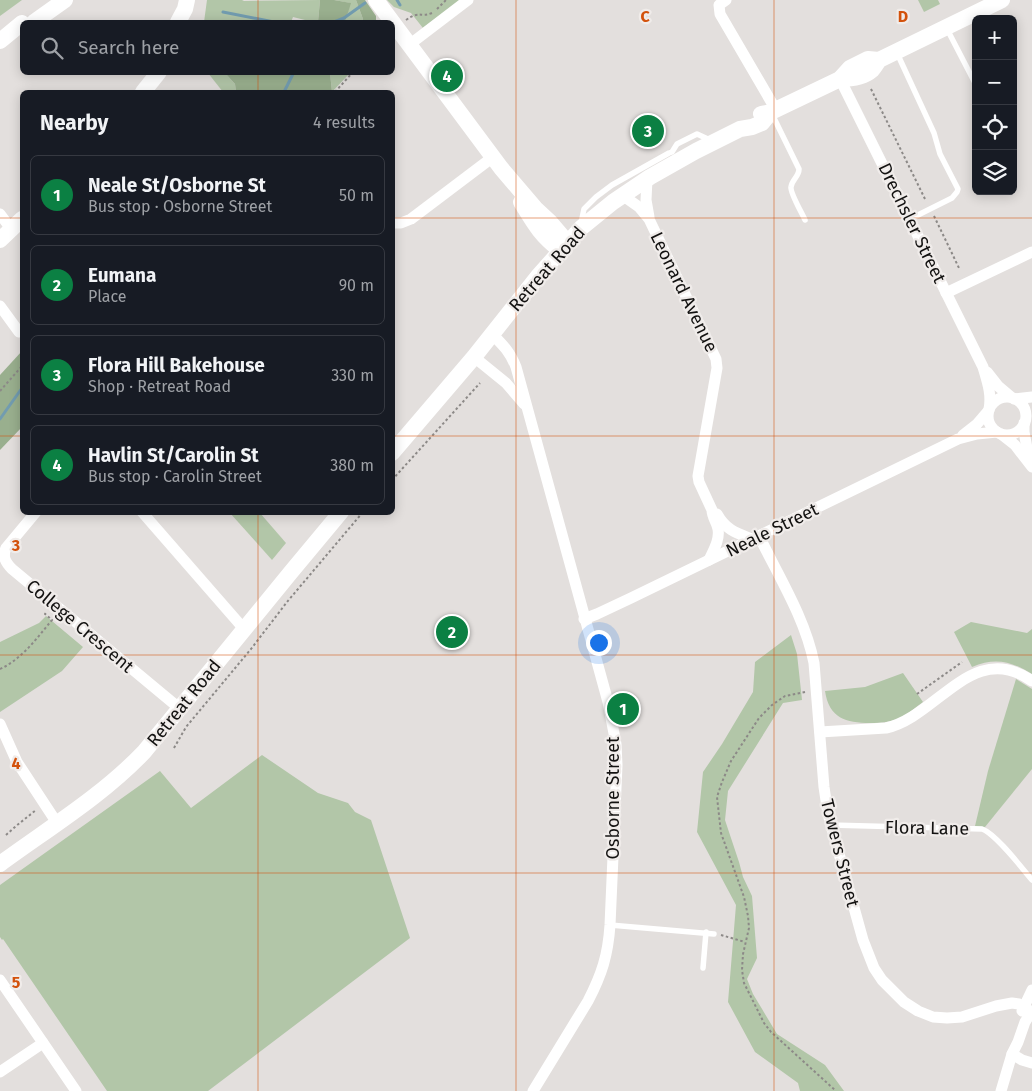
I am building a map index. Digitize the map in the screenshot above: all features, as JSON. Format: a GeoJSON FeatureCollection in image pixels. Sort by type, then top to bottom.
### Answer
{"type":"FeatureCollection","features":[{"type":"Feature","properties":{"kind":"street"},"geometry":{"type":"LineString","coordinates":[[27,20],[51,0]]}},
{"type":"Feature","properties":{"kind":"street"},"geometry":{"type":"LineString","coordinates":[[37,20],[64,0]]}},
{"type":"Feature","properties":{"kind":"street"},"geometry":{"type":"LineString","coordinates":[[176,0],[178,20]]}},
{"type":"Feature","properties":{"kind":"street"},"geometry":{"type":"LineString","coordinates":[[179,20],[187,0]]}},
{"type":"Feature","properties":{"kind":"street"},"geometry":{"type":"LineString","coordinates":[[376,0],[391,20]]}},
{"type":"Feature","properties":{"kind":"street"},"geometry":{"type":"LineString","coordinates":[[409,45],[468,0]]}},
{"type":"Feature","properties":{"kind":"street"},"geometry":{"type":"LineString","coordinates":[[726,0],[719,5],[720,14],[774,111]]}},
{"type":"Feature","properties":{"kind":"street","name":"Retreat Road"},"geometry":{"type":"LineString","coordinates":[[395,449],[474,357],[539,274],[581,228],[622,195],[647,179],[740,129],[753,117],[774,111],[840,79],[850,68],[868,59],[879,60],[1002,0]]}},
{"type":"Feature","properties":{"kind":"street"},"geometry":{"type":"LineString","coordinates":[[0,42],[20,25]]}},
{"type":"Feature","properties":{"kind":"street"},"geometry":{"type":"LineString","coordinates":[[395,26],[497,162],[548,221],[564,246]]}},
{"type":"Feature","properties":{"kind":"street"},"geometry":{"type":"LineString","coordinates":[[0,46],[20,31]]}},
{"type":"Feature","properties":{"kind":"street"},"geometry":{"type":"LineString","coordinates":[[145,90],[157,75]]}},
{"type":"Feature","properties":{"kind":"street","name":"Drechsler Street"},"geometry":{"type":"LineString","coordinates":[[840,79],[983,367],[991,394],[989,409]]}},
{"type":"Feature","properties":{"kind":"street"},"geometry":{"type":"LineString","coordinates":[[395,223],[401,223],[413,217],[497,162]]}},
{"type":"Feature","properties":{"kind":"street","name":"Leonard Avenue"},"geometry":{"type":"LineString","coordinates":[[647,179],[646,200],[649,219]]}},
{"type":"Feature","properties":{"kind":"street","name":"Leonard Avenue"},"geometry":{"type":"LineString","coordinates":[[622,195],[643,210],[649,219],[716,359],[717,368],[698,476],[712,510],[718,534],[709,560]]}},
{"type":"Feature","properties":{"kind":"street"},"geometry":{"type":"LineString","coordinates":[[0,214],[12,230]]}},
{"type":"Feature","properties":{"kind":"street"},"geometry":{"type":"LineString","coordinates":[[946,293],[1032,252]]}},
{"type":"Feature","properties":{"kind":"street"},"geometry":{"type":"LineString","coordinates":[[0,306],[19,332]]}},
{"type":"Feature","properties":{"kind":"street","name":"Osborne Street"},"geometry":{"type":"LineString","coordinates":[[492,334],[512,356],[516,367],[608,702],[616,744],[617,773],[608,950],[596,987],[579,1018],[533,1091]]}},
{"type":"Feature","properties":{"kind":"street","name":"Osborne Street"},"geometry":{"type":"LineString","coordinates":[[474,357],[506,383],[527,408]]}},
{"type":"Feature","properties":{"kind":"street","name":"Drechsler Street"},"geometry":{"type":"LineString","coordinates":[[983,367],[998,386],[1013,398]]}},
{"type":"Feature","properties":{"kind":"street"},"geometry":{"type":"LineString","coordinates":[[1031,465],[1015,445],[999,433],[990,424],[988,419],[989,409],[1000,398],[1032,398]]}},
{"type":"Feature","properties":{"kind":"street"},"geometry":{"type":"LineString","coordinates":[[1013,398],[1024,408],[1024,432],[1031,465]]}},
{"type":"Feature","properties":{"kind":"street","name":"Neale Street"},"geometry":{"type":"LineString","coordinates":[[958,439],[977,424],[989,409]]}},
{"type":"Feature","properties":{"kind":"street"},"geometry":{"type":"LineString","coordinates":[[999,433],[1017,432],[1032,412]]}},
{"type":"Feature","properties":{"kind":"street","name":"Neale Street"},"geometry":{"type":"LineString","coordinates":[[584,619],[608,610],[958,439],[977,434],[999,433]]}},
{"type":"Feature","properties":{"kind":"street","name":"Leonard Avenue"},"geometry":{"type":"LineString","coordinates":[[712,510],[716,512],[725,527],[755,538]]}},
{"type":"Feature","properties":{"kind":"street","name":"College Crescent"},"geometry":{"type":"LineString","coordinates":[[33,515],[4,551],[7,563],[179,708]]}},
{"type":"Feature","properties":{"kind":"street"},"geometry":{"type":"LineString","coordinates":[[145,515],[244,630]]}},
{"type":"Feature","properties":{"kind":"street","name":"Retreat Road"},"geometry":{"type":"LineString","coordinates":[[0,864],[94,796],[126,770],[144,752],[339,515]]}},
{"type":"Feature","properties":{"kind":"street","name":"Towers Street"},"geometry":{"type":"LineString","coordinates":[[755,538],[788,594],[809,641],[814,663],[824,787],[830,825],[868,955],[874,968],[882,980],[904,1002],[918,1011],[933,1016],[962,1017],[1003,1004],[1016,1003],[1029,1010]]}},
{"type":"Feature","properties":{"kind":"street"},"geometry":{"type":"LineString","coordinates":[[820,732],[894,727],[912,717],[959,682],[982,671],[1000,668],[1009,669],[1026,676],[1032,681]]}},
{"type":"Feature","properties":{"kind":"street"},"geometry":{"type":"LineString","coordinates":[[0,724],[17,762],[57,823]]}},
{"type":"Feature","properties":{"kind":"street"},"geometry":{"type":"LineString","coordinates":[[0,980],[76,1091]]}},
{"type":"Feature","properties":{"kind":"street"},"geometry":{"type":"LineString","coordinates":[[1001,1091],[1012,1054],[1029,1010],[1032,990]]}},
{"type":"Feature","properties":{"kind":"street"},"geometry":{"type":"LineString","coordinates":[[0,1072],[43,1043]]}},
{"type":"Feature","properties":{"kind":"street"},"geometry":{"type":"LineString","coordinates":[[1012,1054],[1032,1058]]}},
{"type":"Feature","properties":{"kind":"street"},"geometry":{"type":"LineString","coordinates":[[1012,1054],[1032,1063]]}},
{"type":"Feature","properties":{"kind":"lane"},"geometry":{"type":"LineString","coordinates":[[946,27],[972,77]]}},
{"type":"Feature","properties":{"kind":"lane"},"geometry":{"type":"LineString","coordinates":[[896,52],[934,133],[940,154],[958,189],[955,196],[910,219]]}},
{"type":"Feature","properties":{"kind":"lane"},"geometry":{"type":"LineString","coordinates":[[774,111],[799,169],[798,176],[792,184],[791,190],[805,220]]}},
{"type":"Feature","properties":{"kind":"lane"},"geometry":{"type":"LineString","coordinates":[[581,228],[584,209],[612,185],[672,152],[676,144],[697,134],[714,142]]}},
{"type":"Feature","properties":{"kind":"lane","name":"Flora Lane"},"geometry":{"type":"LineString","coordinates":[[830,825],[986,830],[1032,880]]}},
{"type":"Feature","properties":{"kind":"lane"},"geometry":{"type":"LineString","coordinates":[[610,925],[714,934]]}},
{"type":"Feature","properties":{"kind":"lane"},"geometry":{"type":"LineString","coordinates":[[702,968],[706,932]]}},
{"type":"Feature","properties":{"kind":"path"},"geometry":{"type":"LineString","coordinates":[[412,15],[431,14],[446,0]]}},
{"type":"Feature","properties":{"kind":"path"},"geometry":{"type":"LineString","coordinates":[[337,90],[350,75]]}},
{"type":"Feature","properties":{"kind":"path"},"geometry":{"type":"LineString","coordinates":[[871,89],[959,268]]}},
{"type":"Feature","properties":{"kind":"path"},"geometry":{"type":"LineString","coordinates":[[0,391],[20,368]]}},
{"type":"Feature","properties":{"kind":"path"},"geometry":{"type":"LineString","coordinates":[[395,477],[480,383]]}},
{"type":"Feature","properties":{"kind":"path"},"geometry":{"type":"LineString","coordinates":[[174,748],[192,719],[251,649],[287,602],[361,515]]}},
{"type":"Feature","properties":{"kind":"path"},"geometry":{"type":"LineString","coordinates":[[0,670],[24,653],[52,620],[45,614],[54,604]]}},
{"type":"Feature","properties":{"kind":"path"},"geometry":{"type":"LineString","coordinates":[[918,694],[962,662]]}},
{"type":"Feature","properties":{"kind":"path"},"geometry":{"type":"LineString","coordinates":[[817,691],[798,692],[785,696],[772,705],[759,718],[732,761],[717,797],[721,833],[742,889],[748,916],[749,928],[745,942],[742,970],[744,983],[764,1023],[771,1032],[836,1091]]}},
{"type":"Feature","properties":{"kind":"path"},"geometry":{"type":"LineString","coordinates":[[6,835],[38,809]]}},
{"type":"Feature","properties":{"kind":"path"},"geometry":{"type":"LineString","coordinates":[[714,934],[745,942]]}},
{"type":"Feature","properties":{"kind":"green space"},"geometry":{"type":"Polygon","coordinates":[[[0,0],[22,0],[0,16],[0,0]]]}},
{"type":"Feature","properties":{"kind":"green space"},"geometry":{"type":"Polygon","coordinates":[[[207,0],[320,0],[318,20],[305,20],[293,17],[292,20],[204,20],[207,0]]]}},
{"type":"Feature","properties":{"kind":"green space"},"geometry":{"type":"Polygon","coordinates":[[[320,0],[351,3],[346,20],[318,20],[320,0]]]}},
{"type":"Feature","properties":{"kind":"green space"},"geometry":{"type":"Polygon","coordinates":[[[334,0],[356,0],[363,20],[346,20],[350,3],[334,0]]]}},
{"type":"Feature","properties":{"kind":"green space"},"geometry":{"type":"Polygon","coordinates":[[[356,0],[365,0],[376,16],[376,20],[363,19],[356,0]]]}},
{"type":"Feature","properties":{"kind":"green space"},"geometry":{"type":"Polygon","coordinates":[[[387,0],[461,0],[423,28],[411,13],[394,7],[387,0]]]}},
{"type":"Feature","properties":{"kind":"green space"},"geometry":{"type":"Polygon","coordinates":[[[918,0],[938,0],[940,4],[924,12],[918,0]]]}},
{"type":"Feature","properties":{"kind":"green space"},"geometry":{"type":"Polygon","coordinates":[[[210,75],[227,75],[235,84],[236,90],[221,90],[210,75]]]}},
{"type":"Feature","properties":{"kind":"green space"},"geometry":{"type":"Polygon","coordinates":[[[227,75],[330,75],[332,90],[236,90],[235,84],[227,75]]]}},
{"type":"Feature","properties":{"kind":"green space"},"geometry":{"type":"Polygon","coordinates":[[[330,75],[348,75],[334,90],[332,90],[330,75]]]}},
{"type":"Feature","properties":{"kind":"green space"},"geometry":{"type":"Polygon","coordinates":[[[20,353],[20,429],[0,450],[0,375],[20,353]]]}},
{"type":"Feature","properties":{"kind":"green space"},"geometry":{"type":"Polygon","coordinates":[[[232,515],[262,515],[286,543],[272,560],[232,515]]]}},
{"type":"Feature","properties":{"kind":"green space"},"geometry":{"type":"Polygon","coordinates":[[[46,616],[83,647],[62,671],[0,712],[0,642],[39,623],[46,616]]]}},
{"type":"Feature","properties":{"kind":"green space"},"geometry":{"type":"Polygon","coordinates":[[[971,622],[1027,633],[1032,629],[1032,674],[1010,663],[996,661],[972,667],[954,632],[971,622]]]}},
{"type":"Feature","properties":{"kind":"green space"},"geometry":{"type":"Polygon","coordinates":[[[791,635],[797,654],[802,700],[783,703],[728,791],[725,820],[743,877],[752,896],[757,958],[747,979],[753,994],[777,1034],[825,1065],[844,1091],[800,1091],[798,1083],[755,1052],[728,1002],[736,905],[697,832],[703,772],[753,692],[755,662],[791,635]]]}},
{"type":"Feature","properties":{"kind":"green space"},"geometry":{"type":"Polygon","coordinates":[[[903,673],[923,702],[897,719],[886,722],[853,722],[835,713],[827,700],[825,691],[865,687],[903,673]]]}},
{"type":"Feature","properties":{"kind":"green space"},"geometry":{"type":"Polygon","coordinates":[[[1016,679],[1032,689],[1032,769],[985,827],[975,826],[988,771],[1016,679]]]}},
{"type":"Feature","properties":{"kind":"green space"},"geometry":{"type":"Polygon","coordinates":[[[262,755],[318,793],[348,803],[355,812],[371,820],[410,938],[208,1091],[107,1091],[0,937],[0,885],[160,771],[191,808],[262,755]]]}},
{"type":"Feature","properties":{"kind":"waterway"},"geometry":{"type":"LineString","coordinates":[[397,0],[400,5]]}},
{"type":"Feature","properties":{"kind":"waterway"},"geometry":{"type":"LineString","coordinates":[[339,20],[365,3]]}},
{"type":"Feature","properties":{"kind":"waterway"},"geometry":{"type":"LineString","coordinates":[[223,12],[264,20]]}},
{"type":"Feature","properties":{"kind":"waterway"},"geometry":{"type":"LineString","coordinates":[[285,90],[292,75]]}},
{"type":"Feature","properties":{"kind":"waterway"},"geometry":{"type":"LineString","coordinates":[[0,419],[20,391]]}},
{"type":"Feature","properties":{"kind":"place","name":"Havlin St/Carolin St"},"geometry":{"type":"Point","coordinates":[447,76]}},
{"type":"Feature","properties":{"kind":"place","name":"Flora Hill Bakehouse"},"geometry":{"type":"Point","coordinates":[648,131]}},
{"type":"Feature","properties":{"kind":"place","name":"Eumana"},"geometry":{"type":"Point","coordinates":[452,632]}},
{"type":"Feature","properties":{"kind":"place","name":"Neale St/Osborne St"},"geometry":{"type":"Point","coordinates":[623,709]}}]}
